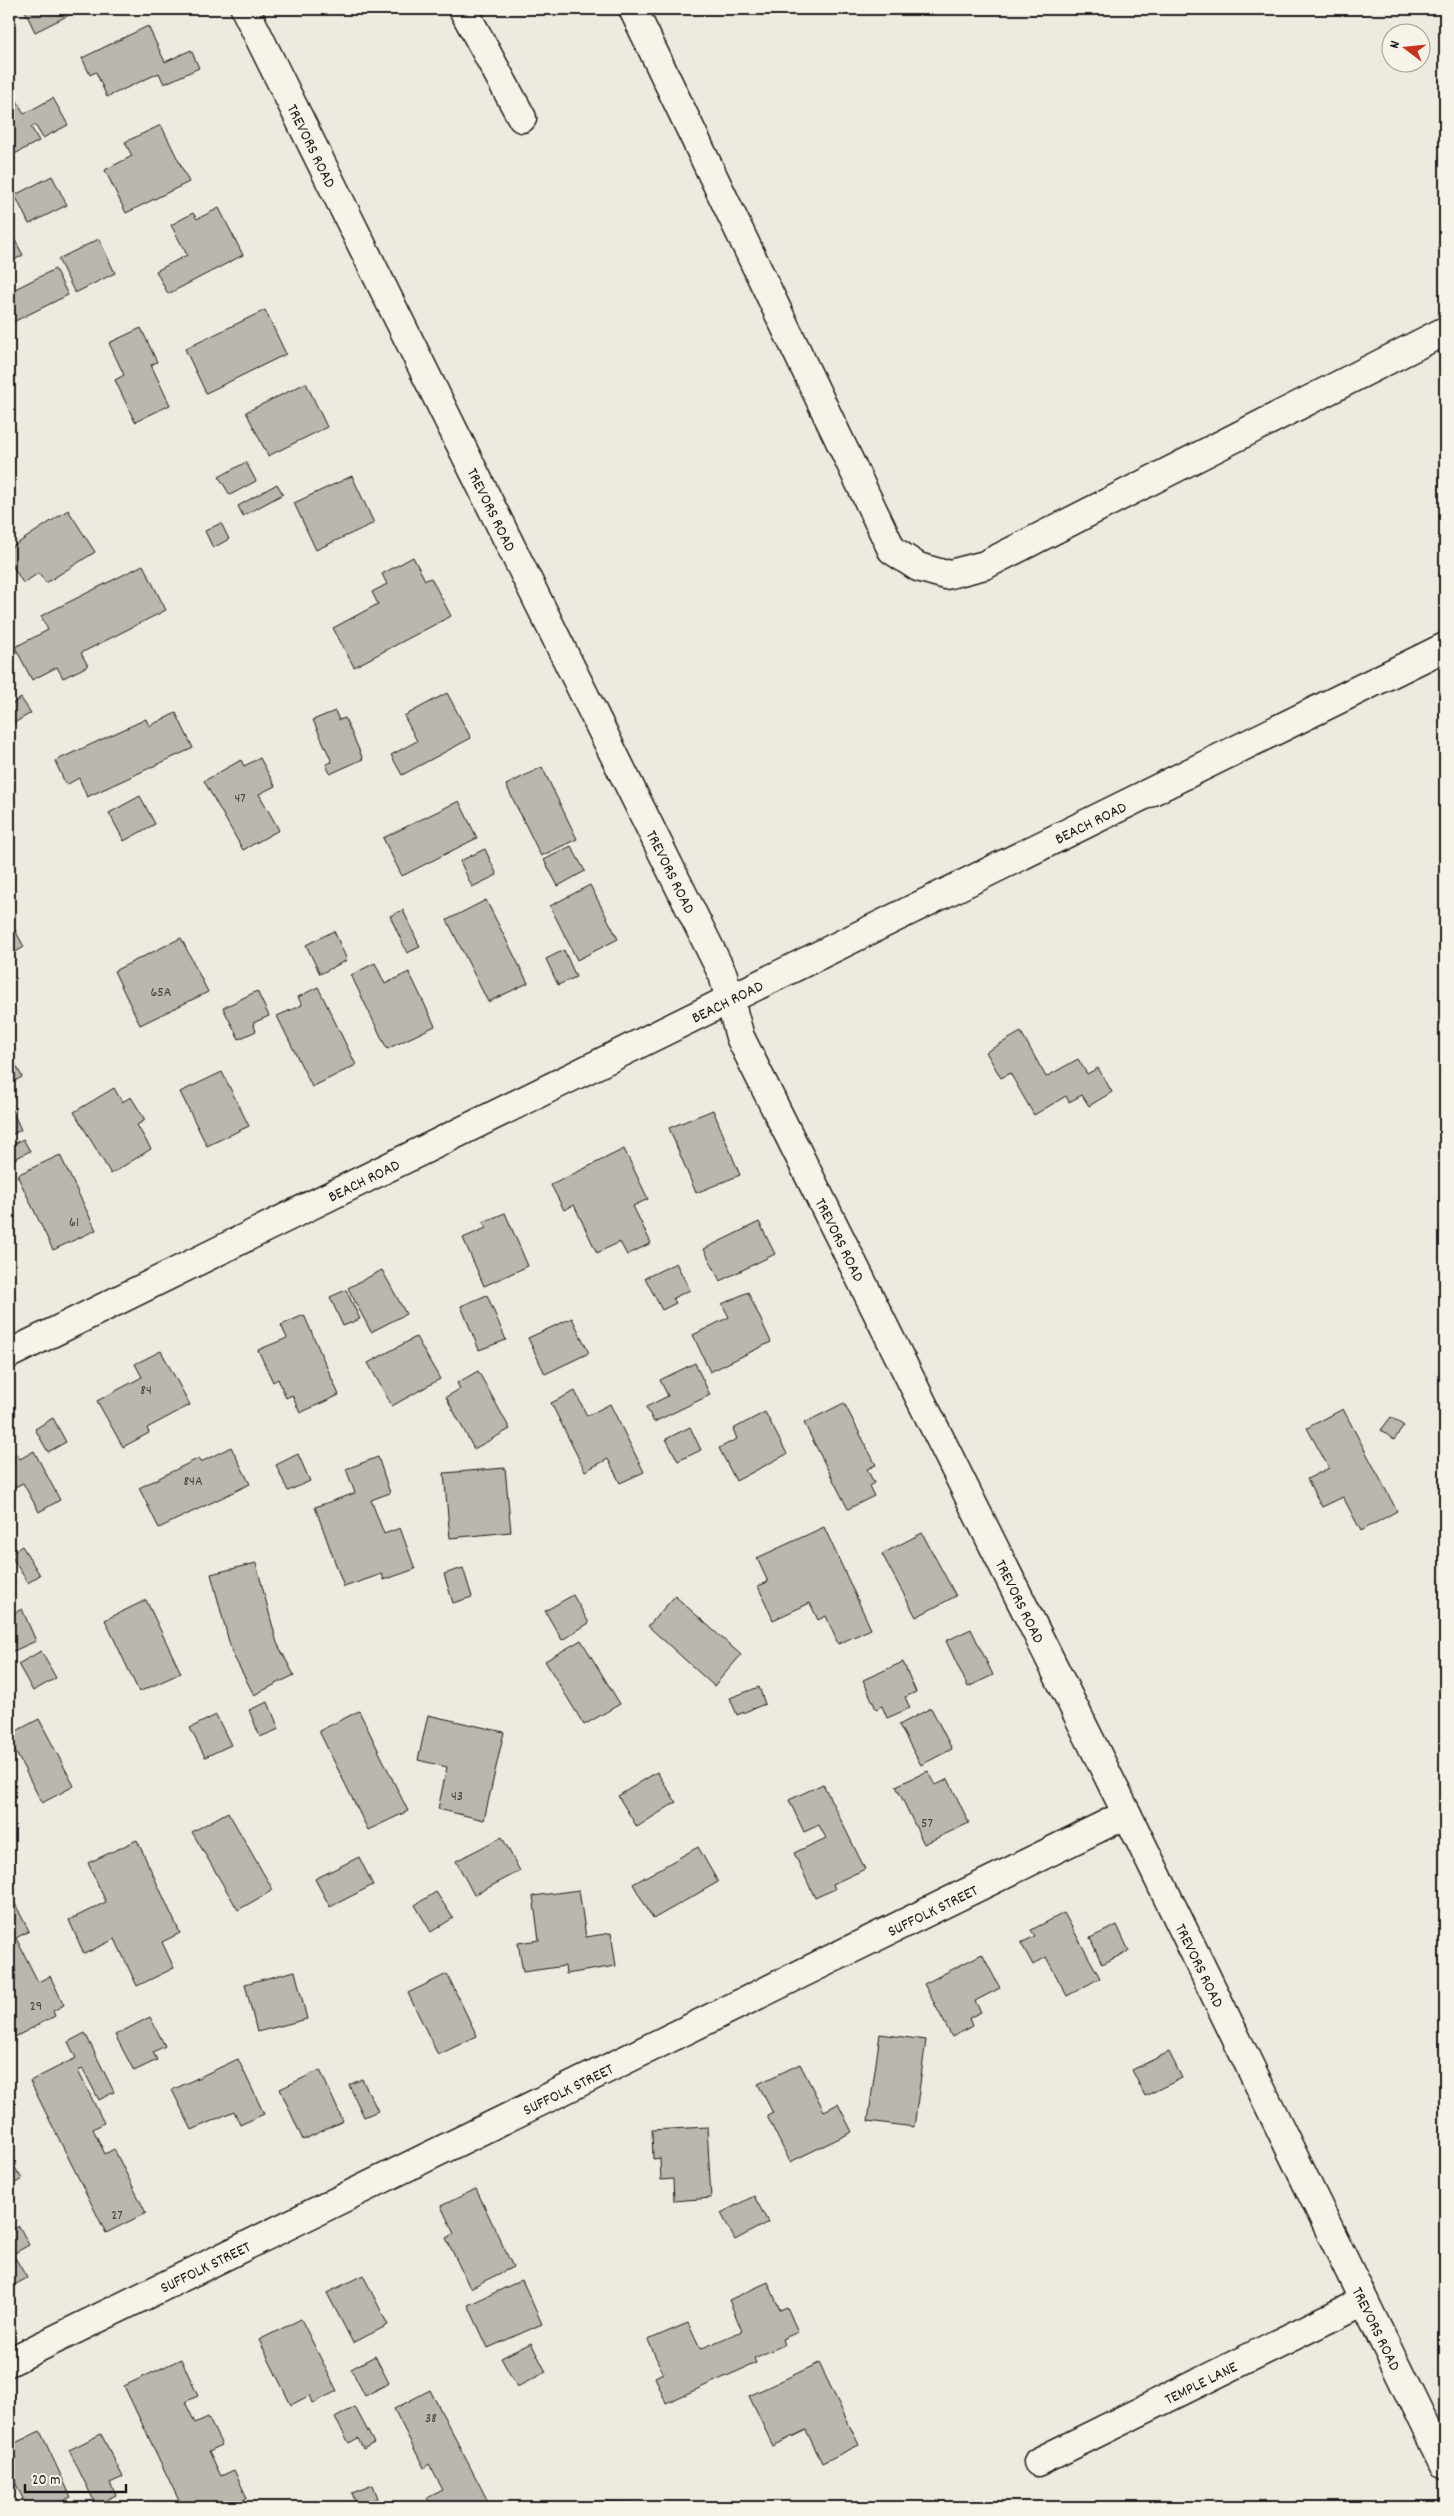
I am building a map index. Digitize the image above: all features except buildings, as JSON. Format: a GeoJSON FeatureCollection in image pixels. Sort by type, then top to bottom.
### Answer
{"type":"FeatureCollection","features":[{"type":"Feature","properties":{"kind":"street","name":"TREVORS ROAD"},"geometry":{"type":"LineString","coordinates":[[245,9],[723,975],[740,1037],[1127,1814],[1445,2467]]}},
{"type":"Feature","properties":{"kind":"street"},"geometry":{"type":"LineString","coordinates":[[463,9],[522,118]]}},
{"type":"Feature","properties":{"kind":"street"},"geometry":{"type":"LineString","coordinates":[[633,9],[892,550],[918,567],[946,575],[985,565],[1445,331]]}},
{"type":"Feature","properties":{"kind":"street","name":"BEACH ROAD"},"geometry":{"type":"LineString","coordinates":[[9,1354],[1445,647]]}},
{"type":"Feature","properties":{"kind":"street","name":"SUFFOLK STREET"},"geometry":{"type":"LineString","coordinates":[[9,2362],[1127,1814]]}},
{"type":"Feature","properties":{"kind":"street","name":"TEMPLE LANE"},"geometry":{"type":"LineString","coordinates":[[1038,2462],[1364,2301]]}}]}
